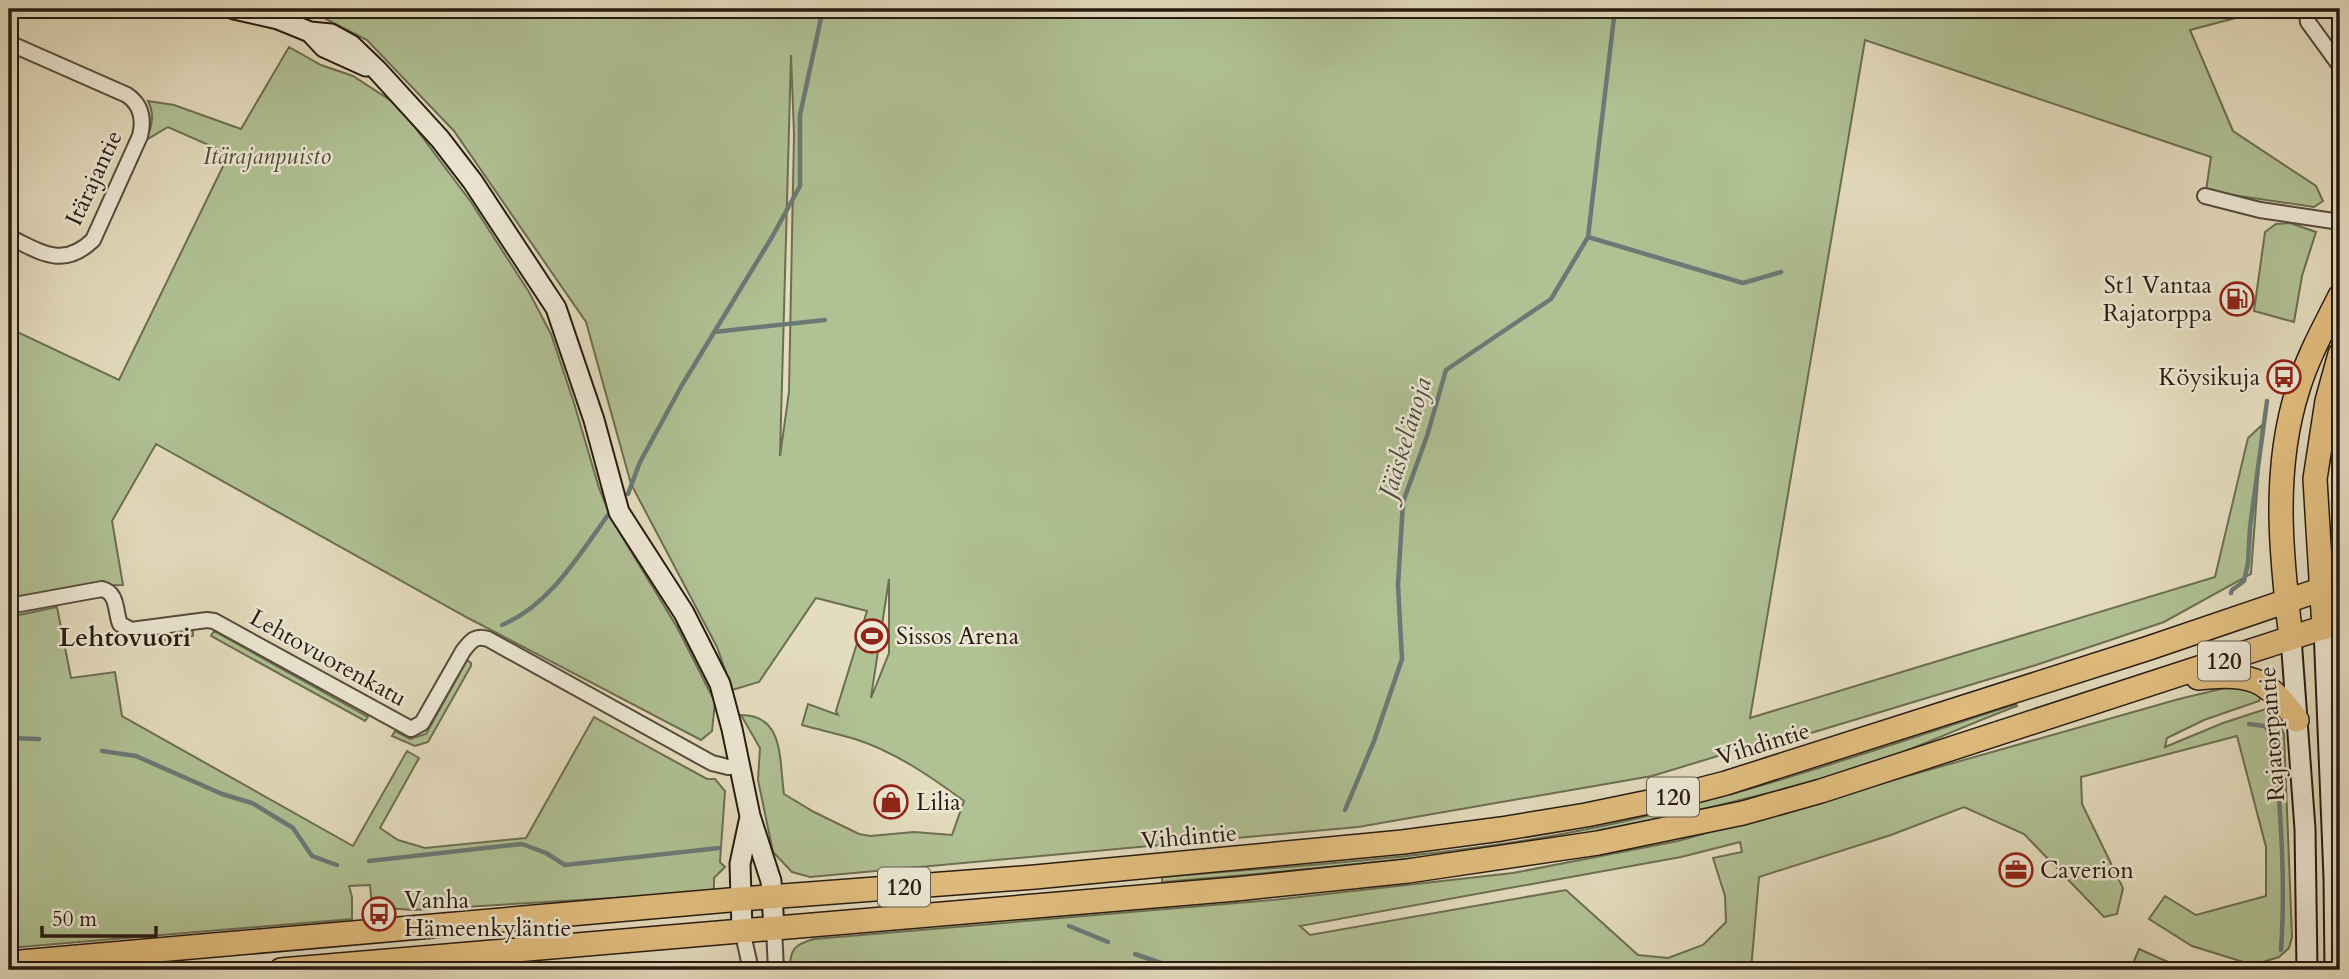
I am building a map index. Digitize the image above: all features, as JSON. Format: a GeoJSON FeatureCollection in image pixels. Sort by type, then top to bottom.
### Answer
{"type":"FeatureCollection","features":[{"type":"Feature","properties":{"kind":"main road","name":"Rajatorpantie"},"geometry":{"type":"LineString","coordinates":[[2291,638],[2280,533],[2283,459],[2297,391],[2340,296]]}},
{"type":"Feature","properties":{"kind":"main road"},"geometry":{"type":"LineString","coordinates":[[2332,625],[2332,586],[2315,479],[2327,401],[2340,354]]}},
{"type":"Feature","properties":{"kind":"main road","name":"Vihdintie"},"geometry":{"type":"LineString","coordinates":[[9,963],[1238,859],[1464,834],[1586,815],[1726,783],[2332,586]]}},
{"type":"Feature","properties":{"kind":"main road","name":"120"},"geometry":{"type":"LineString","coordinates":[[281,970],[1236,889],[1408,871],[1598,844],[1743,813],[1821,791],[2332,625]]}},
{"type":"Feature","properties":{"kind":"main road"},"geometry":{"type":"LineString","coordinates":[[2156,683],[2220,676],[2253,680],[2273,690],[2297,720]]}},
{"type":"Feature","properties":{"kind":"street"},"geometry":{"type":"LineString","coordinates":[[234,9],[278,19],[310,32],[331,34],[377,70],[421,116],[473,182],[556,309],[594,420],[619,512],[684,613],[720,684],[750,816],[771,881],[776,970]]}},
{"type":"Feature","properties":{"kind":"street"},"geometry":{"type":"LineString","coordinates":[[2306,9],[2308,22],[2340,66]]}},
{"type":"Feature","properties":{"kind":"street","name":"Itärajantie"},"geometry":{"type":"LineString","coordinates":[[9,43],[127,95],[138,105],[142,117],[140,136],[93,240],[83,250],[64,257],[54,256],[9,237]]}},
{"type":"Feature","properties":{"kind":"street"},"geometry":{"type":"LineString","coordinates":[[2205,196],[2260,210],[2337,222],[2340,237]]}},
{"type":"Feature","properties":{"kind":"street","name":"Lehtovuorenkatu"},"geometry":{"type":"LineString","coordinates":[[9,606],[102,589],[110,591],[114,597],[118,621],[127,629],[214,621],[411,729],[422,723],[463,650],[471,640],[480,637],[712,763],[740,767]]}},
{"type":"Feature","properties":{"kind":"street"},"geometry":{"type":"LineString","coordinates":[[2307,968],[2337,969],[2332,625]]}},
{"type":"Feature","properties":{"kind":"street","name":"Rajatorpantie"},"geometry":{"type":"LineString","coordinates":[[2291,638],[2305,829],[2307,968]]}},
{"type":"Feature","properties":{"kind":"street"},"geometry":{"type":"LineString","coordinates":[[750,816],[740,864],[742,930],[751,970]]}},
{"type":"Feature","properties":{"kind":"street"},"geometry":{"type":"LineString","coordinates":[[2307,968],[2338,946]]}},
{"type":"Feature","properties":{"kind":"green space"},"geometry":{"type":"Polygon","coordinates":[[[315,9],[2270,9],[2190,30],[2233,131],[2316,186],[2323,201],[2314,207],[2206,191],[2211,157],[1865,40],[1750,718],[2215,577],[2248,438],[2262,425],[2251,574],[2164,622],[2036,665],[1811,733],[1731,752],[1652,776],[1358,827],[810,877],[792,872],[773,852],[758,780],[760,748],[741,715],[755,717],[773,731],[780,755],[784,794],[859,834],[870,836],[914,832],[952,835],[964,801],[925,774],[884,751],[855,739],[802,725],[808,704],[838,715],[836,711],[867,611],[816,598],[759,682],[732,690],[717,647],[631,484],[586,322],[454,131],[367,40],[314,13],[315,9]],[[791,55],[780,456],[789,392],[794,134],[791,55]],[[889,579],[871,697],[871,698],[889,653],[889,579]]]}},
{"type":"Feature","properties":{"kind":"green space","name":"Itärajanpuisto"},"geometry":{"type":"Polygon","coordinates":[[[289,47],[321,65],[353,76],[399,106],[471,202],[529,292],[551,334],[599,488],[612,520],[677,627],[715,702],[712,731],[701,740],[468,618],[156,444],[112,521],[123,585],[78,586],[9,601],[9,328],[119,380],[229,154],[168,127],[146,140],[152,120],[148,101],[174,105],[241,129],[289,47]]]}},
{"type":"Feature","properties":{"kind":"green space"},"geometry":{"type":"Polygon","coordinates":[[[2290,223],[2316,232],[2302,276],[2294,322],[2254,311],[2265,232],[2276,224],[2290,223]]]}},
{"type":"Feature","properties":{"kind":"green space"},"geometry":{"type":"Polygon","coordinates":[[[2340,446],[2340,529],[2335,488],[2340,446]]]}},
{"type":"Feature","properties":{"kind":"green space"},"geometry":{"type":"Polygon","coordinates":[[[57,607],[71,678],[115,672],[122,716],[353,846],[407,751],[419,758],[380,828],[398,840],[425,848],[526,838],[594,717],[707,779],[715,779],[725,791],[720,862],[725,867],[714,878],[714,892],[413,910],[372,907],[370,885],[349,886],[352,919],[9,948],[9,699],[13,697],[9,683],[9,622],[19,615],[57,607]]]}},
{"type":"Feature","properties":{"kind":"green space"},"geometry":{"type":"Polygon","coordinates":[[[193,630],[193,636],[152,642],[151,637],[193,630]]]}},
{"type":"Feature","properties":{"kind":"green space"},"geometry":{"type":"Polygon","coordinates":[[[214,631],[368,717],[365,721],[211,636],[214,631]]]}},
{"type":"Feature","properties":{"kind":"green space"},"geometry":{"type":"Polygon","coordinates":[[[467,660],[471,666],[428,742],[415,746],[392,736],[395,731],[410,739],[426,734],[467,660]]]}},
{"type":"Feature","properties":{"kind":"green space"},"geometry":{"type":"Polygon","coordinates":[[[2225,688],[2262,694],[2259,701],[2204,720],[2167,738],[2165,747],[2223,723],[2272,707],[2284,734],[2292,937],[2289,948],[2279,957],[2253,965],[2192,946],[2149,919],[2165,896],[2196,915],[2266,896],[2266,847],[2237,736],[2081,777],[2082,804],[2123,888],[2117,914],[2104,917],[2024,834],[1964,807],[1891,835],[1759,877],[1751,970],[789,970],[794,949],[814,939],[1273,900],[1513,873],[1678,841],[2225,688]],[[1740,842],[1681,857],[1300,926],[1310,935],[1566,890],[1638,955],[1668,958],[1703,945],[1726,922],[1725,896],[1713,858],[1742,852],[1740,842]]]}},
{"type":"Feature","properties":{"kind":"green space"},"geometry":{"type":"Polygon","coordinates":[[[2016,704],[2017,706],[1912,748],[1848,771],[1721,805],[1635,824],[1506,846],[1420,857],[1162,882],[1162,877],[1430,853],[1588,829],[1751,788],[2016,704]]]}},
{"type":"Feature","properties":{"kind":"green space"},"geometry":{"type":"Polygon","coordinates":[[[2139,949],[2186,970],[2131,968],[2139,949]]]}},
{"type":"Feature","properties":{"kind":"waterway"},"geometry":{"type":"LineString","coordinates":[[628,494],[640,462],[682,385],[800,186],[800,115],[823,9]]}},
{"type":"Feature","properties":{"kind":"waterway","name":"Jääskelänoja"},"geometry":{"type":"LineString","coordinates":[[1345,810],[1374,741],[1402,659],[1398,585],[1403,502],[1427,436],[1446,370],[1551,299],[1588,237],[1615,9]]}},
{"type":"Feature","properties":{"kind":"waterway"},"geometry":{"type":"LineString","coordinates":[[1588,237],[1743,283],[1781,272]]}},
{"type":"Feature","properties":{"kind":"waterway"},"geometry":{"type":"LineString","coordinates":[[714,332],[825,320]]}},
{"type":"Feature","properties":{"kind":"waterway"},"geometry":{"type":"LineString","coordinates":[[2231,593],[2244,581],[2248,563],[2250,527],[2267,401]]}},
{"type":"Feature","properties":{"kind":"waterway"},"geometry":{"type":"LineString","coordinates":[[2339,455],[2337,485],[2340,527]]}},
{"type":"Feature","properties":{"kind":"waterway"},"geometry":{"type":"LineString","coordinates":[[502,625],[535,605],[549,592],[608,515]]}},
{"type":"Feature","properties":{"kind":"waterway"},"geometry":{"type":"LineString","coordinates":[[2249,724],[2265,726],[2275,741],[2283,872],[2281,950]]}},
{"type":"Feature","properties":{"kind":"waterway"},"geometry":{"type":"LineString","coordinates":[[9,738],[39,739]]}},
{"type":"Feature","properties":{"kind":"waterway"},"geometry":{"type":"LineString","coordinates":[[102,751],[136,756],[222,794],[252,803],[293,828],[312,856],[337,865]]}},
{"type":"Feature","properties":{"kind":"waterway"},"geometry":{"type":"LineString","coordinates":[[369,861],[522,844],[546,853],[565,865],[719,848]]}},
{"type":"Feature","properties":{"kind":"waterway"},"geometry":{"type":"LineString","coordinates":[[1069,926],[1108,942]]}},
{"type":"Feature","properties":{"kind":"waterway"},"geometry":{"type":"LineString","coordinates":[[1135,954],[1181,970]]}},
{"type":"Feature","properties":{"kind":"place","name":"St1 Vantaa Rajatorppa"},"geometry":{"type":"Point","coordinates":[2237,299]}},
{"type":"Feature","properties":{"kind":"place","name":"Köysikuja"},"geometry":{"type":"Point","coordinates":[2284,377]}},
{"type":"Feature","properties":{"kind":"place","name":"Sissos Arena"},"geometry":{"type":"Point","coordinates":[872,636]}},
{"type":"Feature","properties":{"kind":"place","name":"Lilia"},"geometry":{"type":"Point","coordinates":[891,802]}},
{"type":"Feature","properties":{"kind":"place","name":"Caverion"},"geometry":{"type":"Point","coordinates":[2016,870]}},
{"type":"Feature","properties":{"kind":"place","name":"Vanha Hämeenkyläntie"},"geometry":{"type":"Point","coordinates":[379,914]}},
{"type":"Feature","properties":{"kind":"district","name":"Lehtovuori"},"geometry":{"type":"Point","coordinates":[125,637]}}]}
